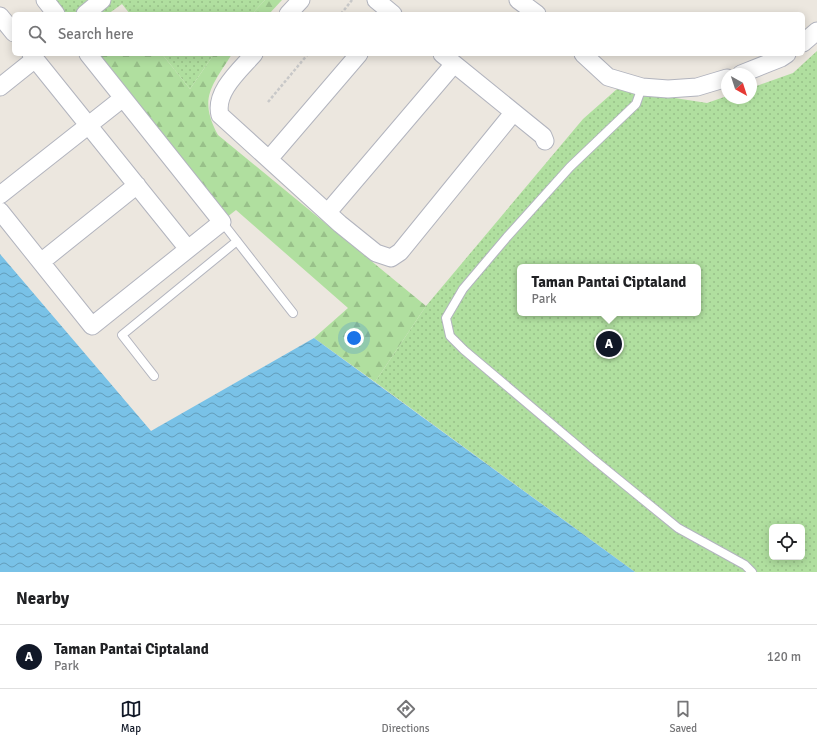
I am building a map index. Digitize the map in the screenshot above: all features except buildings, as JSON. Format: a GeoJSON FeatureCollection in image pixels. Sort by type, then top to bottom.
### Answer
{"type":"FeatureCollection","features":[{"type":"Feature","properties":{"kind":"street"},"geometry":{"type":"LineString","coordinates":[[45,0],[54,12]]}},
{"type":"Feature","properties":{"kind":"street"},"geometry":{"type":"LineString","coordinates":[[87,12],[102,0]]}},
{"type":"Feature","properties":{"kind":"street"},"geometry":{"type":"LineString","coordinates":[[290,12],[300,0]]}},
{"type":"Feature","properties":{"kind":"street"},"geometry":{"type":"LineString","coordinates":[[376,0],[391,12]]}},
{"type":"Feature","properties":{"kind":"street"},"geometry":{"type":"LineString","coordinates":[[518,0],[534,12]]}},
{"type":"Feature","properties":{"kind":"street"},"geometry":{"type":"LineString","coordinates":[[0,16],[12,31]]}},
{"type":"Feature","properties":{"kind":"street"},"geometry":{"type":"LineString","coordinates":[[805,41],[817,31]]}},
{"type":"Feature","properties":{"kind":"street"},"geometry":{"type":"LineString","coordinates":[[0,211],[92,326],[222,222],[90,56]]}},
{"type":"Feature","properties":{"kind":"street"},"geometry":{"type":"LineString","coordinates":[[252,56],[222,93],[218,106],[220,115],[376,254],[391,258],[400,252],[513,113]]}},
{"type":"Feature","properties":{"kind":"street"},"geometry":{"type":"LineString","coordinates":[[269,159],[357,56]]}},
{"type":"Feature","properties":{"kind":"street"},"geometry":{"type":"LineString","coordinates":[[584,56],[608,77],[642,87],[668,89],[697,87],[721,80]]}},
{"type":"Feature","properties":{"kind":"street"},"geometry":{"type":"LineString","coordinates":[[756,68],[784,56]]}},
{"type":"Feature","properties":{"kind":"street"},"geometry":{"type":"LineString","coordinates":[[0,87],[33,57],[188,249]]}},
{"type":"Feature","properties":{"kind":"street"},"geometry":{"type":"LineString","coordinates":[[328,212],[448,59],[543,136],[545,141]]}},
{"type":"Feature","properties":{"kind":"street"},"geometry":{"type":"LineString","coordinates":[[0,195],[123,98]]}},
{"type":"Feature","properties":{"kind":"street"},"geometry":{"type":"LineString","coordinates":[[41,262],[137,185]]}},
{"type":"Feature","properties":{"kind":"lane"},"geometry":{"type":"LineString","coordinates":[[642,87],[636,104],[627,115],[570,167],[463,289],[446,318],[450,336],[464,350],[586,454],[678,528],[745,565],[752,572]]}},
{"type":"Feature","properties":{"kind":"lane"},"geometry":{"type":"LineString","coordinates":[[222,222],[294,312]]}},
{"type":"Feature","properties":{"kind":"lane"},"geometry":{"type":"LineString","coordinates":[[154,376],[122,335],[237,242]]}},
{"type":"Feature","properties":{"kind":"path"},"geometry":{"type":"LineString","coordinates":[[342,12],[352,0]]}},
{"type":"Feature","properties":{"kind":"path"},"geometry":{"type":"LineString","coordinates":[[268,102],[306,56]]}},
{"type":"Feature","properties":{"kind":"green space"},"geometry":{"type":"Polygon","coordinates":[[[46,0],[265,0],[254,12],[128,12],[122,4],[111,12],[55,12],[46,0]]]}},
{"type":"Feature","properties":{"kind":"green space"},"geometry":{"type":"Polygon","coordinates":[[[265,0],[282,0],[271,12],[254,12],[265,0]]]}},
{"type":"Feature","properties":{"kind":"green space"},"geometry":{"type":"Polygon","coordinates":[[[817,51],[817,572],[635,572],[375,382],[426,306],[583,119],[617,89],[707,103],[721,98],[721,104],[757,104],[757,86],[793,73],[817,51]]]}},
{"type":"Feature","properties":{"kind":"green space"},"geometry":{"type":"Polygon","coordinates":[[[91,56],[164,56],[190,89],[213,56],[231,56],[214,84],[208,102],[212,122],[218,135],[426,306],[375,382],[314,338],[348,308],[236,210],[222,221],[91,56]]]}},
{"type":"Feature","properties":{"kind":"green space"},"geometry":{"type":"Polygon","coordinates":[[[164,56],[213,56],[190,89],[164,56]]]}},
{"type":"Feature","properties":{"kind":"water"},"geometry":{"type":"Polygon","coordinates":[[[0,254],[151,431],[314,338],[635,572],[0,572],[0,254]]]}},
{"type":"Feature","properties":{"kind":"place","name":"Taman Pantai Ciptaland"},"geometry":{"type":"Point","coordinates":[609,344]}}]}
